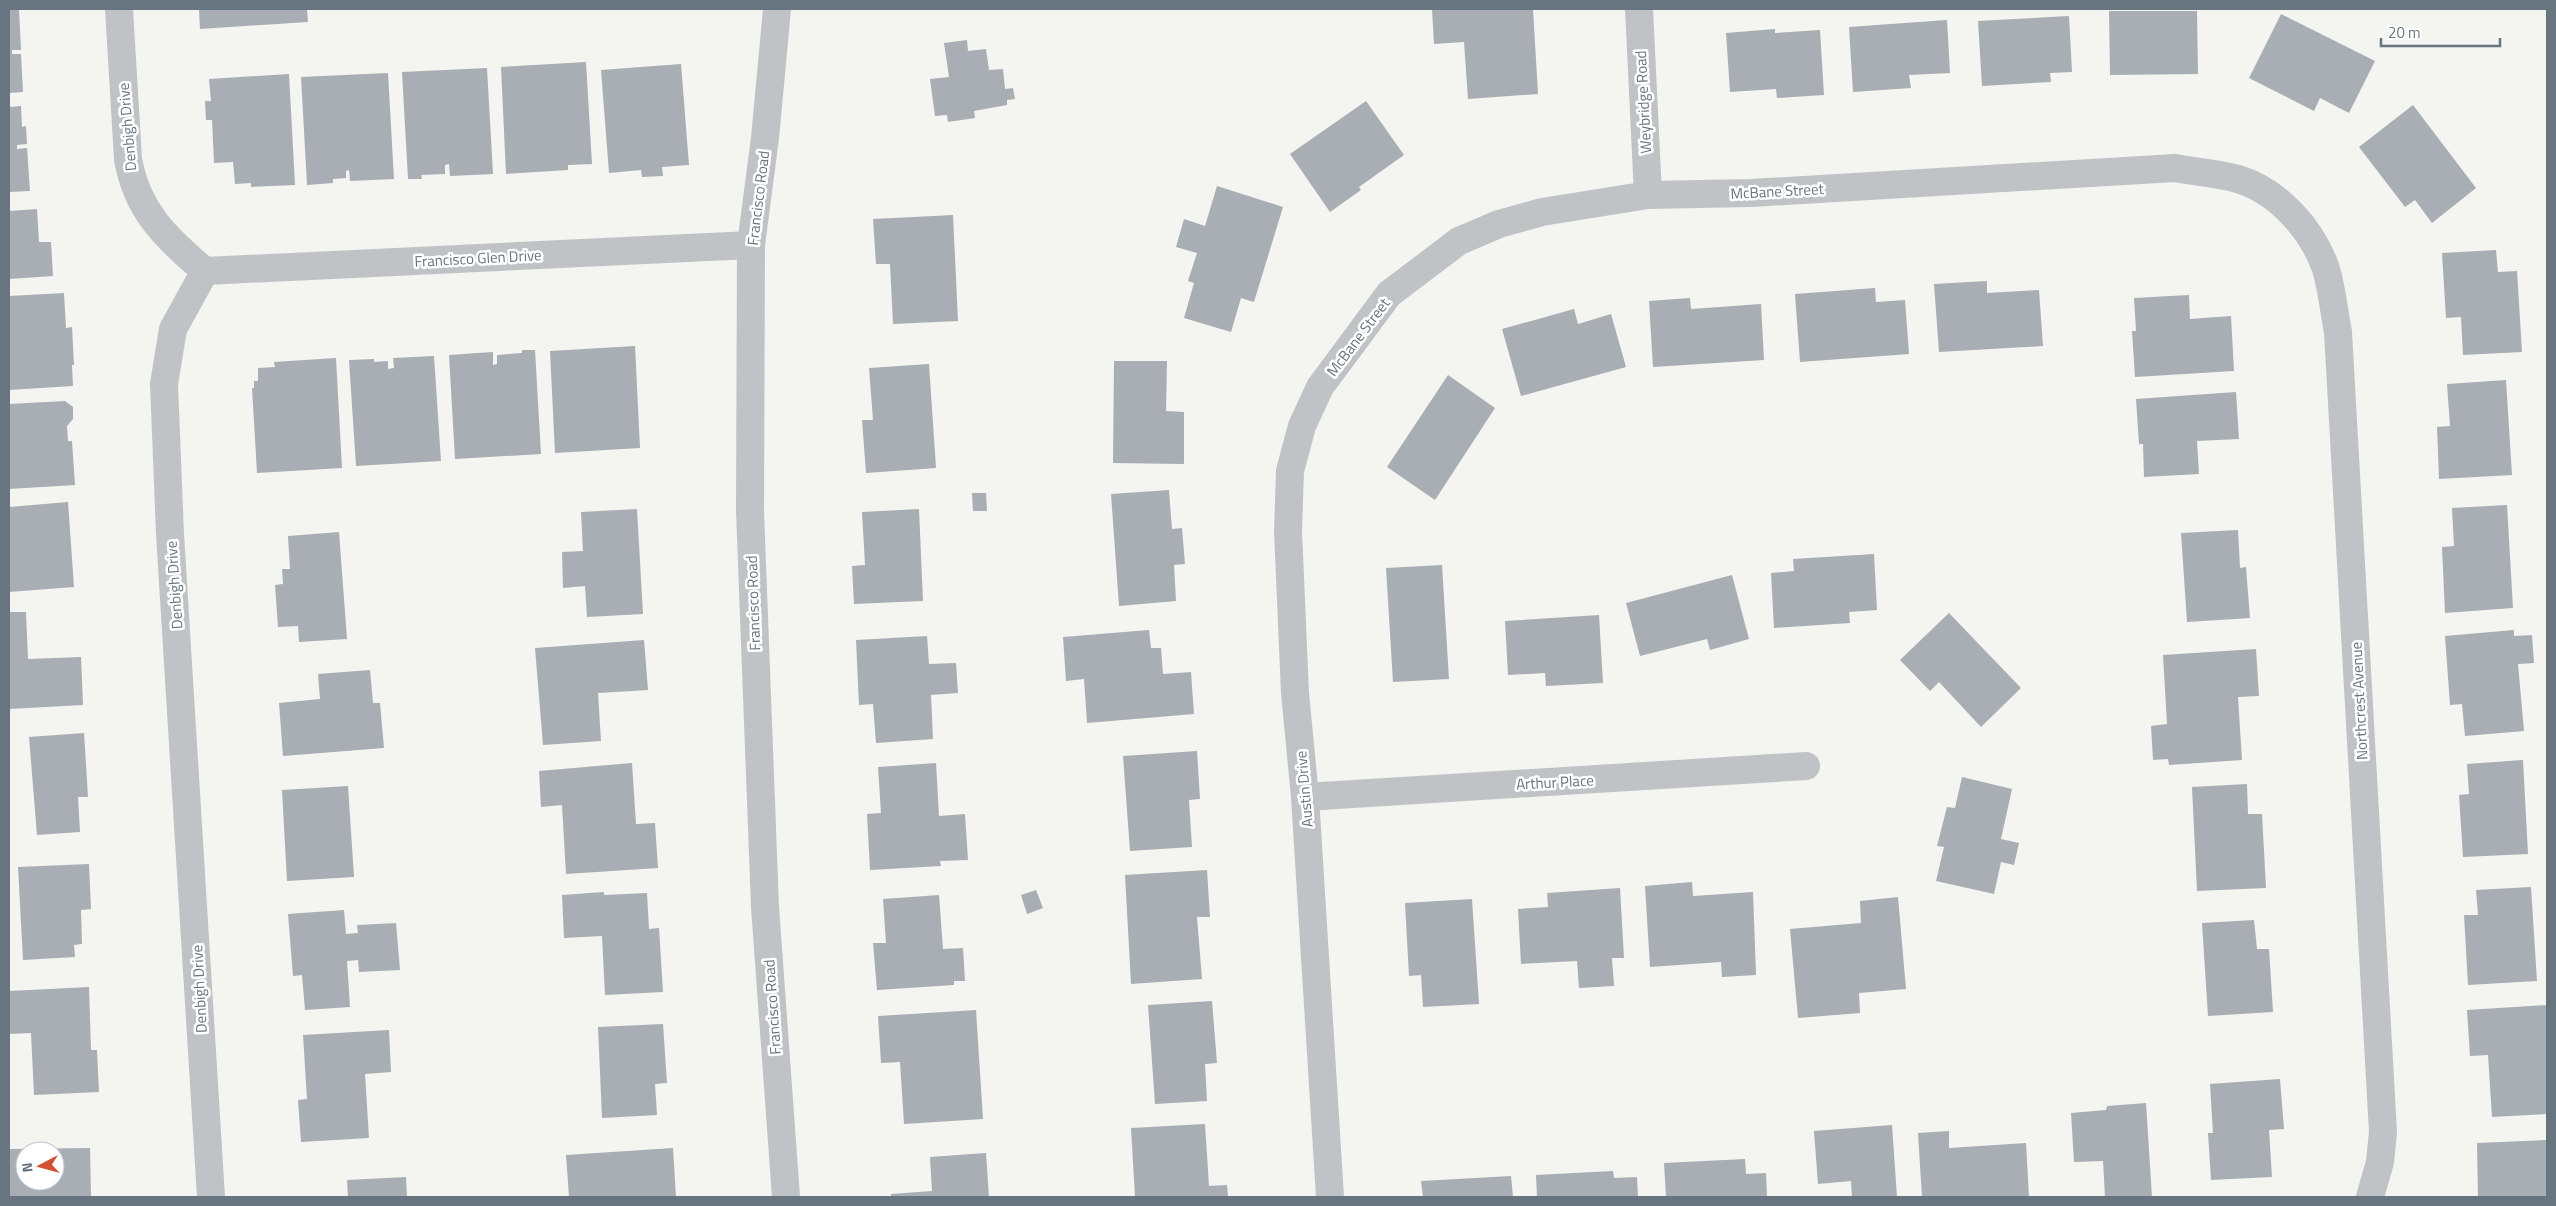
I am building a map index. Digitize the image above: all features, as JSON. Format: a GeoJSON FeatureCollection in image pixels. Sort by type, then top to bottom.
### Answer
{"type":"FeatureCollection","features":[{"type":"Feature","properties":{"kind":"street","name":"Denbigh Drive"},"geometry":{"type":"LineString","coordinates":[[119,9],[128,159],[132,182],[168,240],[205,271],[173,329],[164,384],[170,534],[211,1197]]}},
{"type":"Feature","properties":{"kind":"street","name":"Francisco Road"},"geometry":{"type":"LineString","coordinates":[[777,9],[765,138],[751,245],[750,511],[756,728],[765,907],[786,1197]]}},
{"type":"Feature","properties":{"kind":"street","name":"Weybridge Road"},"geometry":{"type":"LineString","coordinates":[[1639,9],[1648,195]]}},
{"type":"Feature","properties":{"kind":"street","name":"McBane Street"},"geometry":{"type":"LineString","coordinates":[[1320,387],[1389,294],[1459,241],[1499,224],[1542,212],[1648,195],[1751,193],[2175,168],[2238,179],[2266,191],[2292,214]]}},
{"type":"Feature","properties":{"kind":"street","name":"Northcrest Avenue"},"geometry":{"type":"LineString","coordinates":[[2292,214],[2312,240],[2326,269],[2338,332],[2383,1132],[2380,1162],[2370,1197]]}},
{"type":"Feature","properties":{"kind":"street","name":"Francisco Glen Drive"},"geometry":{"type":"LineString","coordinates":[[205,271],[751,245]]}},
{"type":"Feature","properties":{"kind":"street","name":"Austin Drive"},"geometry":{"type":"LineString","coordinates":[[1320,387],[1302,426],[1290,471],[1288,531],[1295,693],[1305,797],[1330,1197]]}},
{"type":"Feature","properties":{"kind":"street","name":"Arthur Place"},"geometry":{"type":"LineString","coordinates":[[1305,797],[1806,766]]}},
{"type":"Feature","properties":{"kind":"building"},"geometry":{"type":"Polygon","coordinates":[[[9,9],[19,9],[21,50],[12,50],[12,54],[21,54],[23,92],[9,93],[9,9]]]}},
{"type":"Feature","properties":{"kind":"building"},"geometry":{"type":"Polygon","coordinates":[[[199,9],[307,9],[308,22],[200,29],[199,9]]]}},
{"type":"Feature","properties":{"kind":"building"},"geometry":{"type":"Polygon","coordinates":[[[1432,9],[1533,9],[1538,94],[1468,99],[1464,42],[1434,44],[1432,9]]]}},
{"type":"Feature","properties":{"kind":"building"},"geometry":{"type":"Polygon","coordinates":[[[2109,11],[2197,11],[2198,74],[2110,75],[2109,11]]]}},
{"type":"Feature","properties":{"kind":"building"},"geometry":{"type":"Polygon","coordinates":[[[2281,14],[2375,61],[2349,113],[2320,98],[2314,111],[2249,78],[2281,14]]]}},
{"type":"Feature","properties":{"kind":"building"},"geometry":{"type":"Polygon","coordinates":[[[2069,16],[2072,72],[2050,73],[2051,82],[1982,86],[1978,21],[2069,16]]]}},
{"type":"Feature","properties":{"kind":"building"},"geometry":{"type":"Polygon","coordinates":[[[1947,20],[1950,73],[1909,75],[1911,88],[1853,92],[1849,27],[1947,20]]]}},
{"type":"Feature","properties":{"kind":"building"},"geometry":{"type":"Polygon","coordinates":[[[1775,29],[1775,33],[1820,30],[1824,95],[1777,98],[1776,89],[1730,92],[1726,33],[1775,29]]]}},
{"type":"Feature","properties":{"kind":"building"},"geometry":{"type":"Polygon","coordinates":[[[967,40],[968,51],[986,49],[989,70],[1003,69],[1005,89],[1013,88],[1015,99],[1007,100],[1007,105],[974,111],[975,118],[948,122],[947,115],[935,116],[930,79],[949,77],[944,43],[967,40]]]}},
{"type":"Feature","properties":{"kind":"building"},"geometry":{"type":"Polygon","coordinates":[[[586,62],[592,164],[568,165],[568,170],[506,174],[501,67],[586,62]]]}},
{"type":"Feature","properties":{"kind":"building"},"geometry":{"type":"Polygon","coordinates":[[[681,64],[689,165],[662,167],[663,176],[642,177],[641,170],[609,173],[601,70],[681,64]]]}},
{"type":"Feature","properties":{"kind":"building"},"geometry":{"type":"Polygon","coordinates":[[[487,68],[493,174],[450,176],[449,164],[445,165],[445,174],[421,175],[422,179],[408,179],[402,72],[487,68]]]}},
{"type":"Feature","properties":{"kind":"building"},"geometry":{"type":"Polygon","coordinates":[[[388,73],[394,179],[350,181],[349,170],[346,171],[346,178],[333,179],[333,183],[307,185],[301,77],[388,73]]]}},
{"type":"Feature","properties":{"kind":"building"},"geometry":{"type":"Polygon","coordinates":[[[289,74],[295,185],[251,187],[251,183],[235,184],[233,162],[214,163],[212,120],[206,120],[205,101],[211,101],[209,79],[289,74]]]}},
{"type":"Feature","properties":{"kind":"building"},"geometry":{"type":"Polygon","coordinates":[[[1366,101],[1404,155],[1359,187],[1361,190],[1330,212],[1290,154],[1366,101]]]}},
{"type":"Feature","properties":{"kind":"building"},"geometry":{"type":"Polygon","coordinates":[[[2413,105],[2476,188],[2432,223],[2415,200],[2405,207],[2359,147],[2413,105]]]}},
{"type":"Feature","properties":{"kind":"building"},"geometry":{"type":"Polygon","coordinates":[[[21,106],[22,127],[26,126],[27,144],[17,145],[17,149],[27,148],[30,191],[9,192],[9,107],[21,106]]]}},
{"type":"Feature","properties":{"kind":"building"},"geometry":{"type":"Polygon","coordinates":[[[1217,186],[1283,207],[1254,302],[1241,298],[1231,332],[1184,318],[1194,283],[1188,281],[1197,253],[1176,247],[1184,219],[1205,226],[1217,186]]]}},
{"type":"Feature","properties":{"kind":"building"},"geometry":{"type":"Polygon","coordinates":[[[37,209],[39,242],[51,242],[53,276],[9,279],[9,211],[37,209]]]}},
{"type":"Feature","properties":{"kind":"building"},"geometry":{"type":"Polygon","coordinates":[[[953,215],[958,321],[893,324],[890,264],[876,264],[873,219],[953,215]]]}},
{"type":"Feature","properties":{"kind":"building"},"geometry":{"type":"Polygon","coordinates":[[[2496,250],[2498,272],[2517,271],[2522,352],[2463,355],[2461,317],[2446,318],[2442,253],[2496,250]]]}},
{"type":"Feature","properties":{"kind":"building"},"geometry":{"type":"Polygon","coordinates":[[[1987,281],[1987,293],[2039,290],[2043,346],[1939,352],[1934,284],[1987,281]]]}},
{"type":"Feature","properties":{"kind":"building"},"geometry":{"type":"Polygon","coordinates":[[[1875,288],[1876,302],[1905,300],[1909,354],[1800,362],[1795,294],[1875,288]]]}},
{"type":"Feature","properties":{"kind":"building"},"geometry":{"type":"Polygon","coordinates":[[[64,293],[66,328],[72,327],[73,386],[9,390],[9,296],[64,293]]]}},
{"type":"Feature","properties":{"kind":"building"},"geometry":{"type":"Polygon","coordinates":[[[2189,295],[2190,319],[2231,316],[2234,371],[2135,377],[2132,331],[2136,331],[2134,298],[2189,295]]]}},
{"type":"Feature","properties":{"kind":"building"},"geometry":{"type":"Polygon","coordinates":[[[1690,298],[1691,309],[1761,304],[1764,360],[1653,367],[1649,301],[1690,298]]]}},
{"type":"Feature","properties":{"kind":"building"},"geometry":{"type":"Polygon","coordinates":[[[1574,309],[1578,324],[1611,314],[1626,367],[1521,396],[1502,329],[1574,309]]]}},
{"type":"Feature","properties":{"kind":"building"},"geometry":{"type":"Polygon","coordinates":[[[635,346],[640,448],[555,453],[550,351],[635,346]]]}},
{"type":"Feature","properties":{"kind":"building"},"geometry":{"type":"Polygon","coordinates":[[[522,350],[535,350],[541,454],[455,459],[449,355],[493,352],[493,365],[497,364],[497,355],[522,353],[522,350]]]}},
{"type":"Feature","properties":{"kind":"building"},"geometry":{"type":"Polygon","coordinates":[[[434,356],[441,461],[356,466],[349,360],[374,359],[374,362],[388,361],[388,369],[394,368],[393,358],[434,356]]]}},
{"type":"Feature","properties":{"kind":"building"},"geometry":{"type":"Polygon","coordinates":[[[336,358],[342,468],[257,473],[252,388],[254,388],[254,381],[258,381],[258,368],[275,367],[274,362],[336,358]]]}},
{"type":"Feature","properties":{"kind":"building"},"geometry":{"type":"Polygon","coordinates":[[[1114,361],[1167,361],[1166,411],[1184,412],[1184,464],[1113,463],[1114,361]]]}},
{"type":"Feature","properties":{"kind":"building"},"geometry":{"type":"Polygon","coordinates":[[[929,364],[936,468],[866,473],[862,420],[873,420],[869,368],[929,364]]]}},
{"type":"Feature","properties":{"kind":"building"},"geometry":{"type":"Polygon","coordinates":[[[1448,375],[1495,408],[1435,500],[1387,467],[1448,375]]]}},
{"type":"Feature","properties":{"kind":"building"},"geometry":{"type":"Polygon","coordinates":[[[2506,380],[2512,475],[2439,479],[2437,427],[2450,426],[2447,384],[2506,380]]]}},
{"type":"Feature","properties":{"kind":"building"},"geometry":{"type":"Polygon","coordinates":[[[2236,392],[2239,439],[2197,441],[2199,474],[2144,477],[2143,444],[2139,444],[2136,399],[2236,392]]]}},
{"type":"Feature","properties":{"kind":"building"},"geometry":{"type":"Polygon","coordinates":[[[65,401],[73,407],[73,419],[67,426],[68,441],[72,441],[75,485],[9,489],[9,404],[65,401]]]}},
{"type":"Feature","properties":{"kind":"building"},"geometry":{"type":"Polygon","coordinates":[[[1169,490],[1172,529],[1182,528],[1185,564],[1174,565],[1176,601],[1119,606],[1111,494],[1169,490]]]}},
{"type":"Feature","properties":{"kind":"building"},"geometry":{"type":"Polygon","coordinates":[[[972,493],[986,493],[987,511],[973,511],[972,493]]]}},
{"type":"Feature","properties":{"kind":"building"},"geometry":{"type":"Polygon","coordinates":[[[68,502],[74,587],[9,592],[9,507],[68,502]]]}},
{"type":"Feature","properties":{"kind":"building"},"geometry":{"type":"Polygon","coordinates":[[[2507,505],[2513,608],[2445,613],[2442,547],[2454,546],[2452,508],[2507,505]]]}},
{"type":"Feature","properties":{"kind":"building"},"geometry":{"type":"Polygon","coordinates":[[[637,509],[643,614],[587,617],[585,586],[563,588],[562,552],[583,551],[581,512],[637,509]]]}},
{"type":"Feature","properties":{"kind":"building"},"geometry":{"type":"Polygon","coordinates":[[[919,509],[923,601],[854,604],[852,566],[865,565],[862,512],[919,509]]]}},
{"type":"Feature","properties":{"kind":"building"},"geometry":{"type":"Polygon","coordinates":[[[2238,530],[2240,568],[2246,567],[2250,618],[2187,622],[2181,533],[2238,530]]]}},
{"type":"Feature","properties":{"kind":"building"},"geometry":{"type":"Polygon","coordinates":[[[339,532],[347,639],[299,642],[298,626],[278,627],[275,585],[283,584],[282,569],[290,569],[288,536],[339,532]]]}},
{"type":"Feature","properties":{"kind":"building"},"geometry":{"type":"Polygon","coordinates":[[[1874,554],[1877,610],[1849,612],[1850,623],[1774,628],[1771,573],[1794,571],[1793,559],[1874,554]]]}},
{"type":"Feature","properties":{"kind":"building"},"geometry":{"type":"Polygon","coordinates":[[[1442,565],[1449,679],[1393,682],[1386,568],[1442,565]]]}},
{"type":"Feature","properties":{"kind":"building"},"geometry":{"type":"Polygon","coordinates":[[[1732,575],[1749,639],[1710,650],[1707,639],[1640,656],[1626,603],[1732,575]]]}},
{"type":"Feature","properties":{"kind":"building"},"geometry":{"type":"Polygon","coordinates":[[[9,612],[26,612],[28,659],[81,657],[83,705],[9,709],[9,612]]]}},
{"type":"Feature","properties":{"kind":"building"},"geometry":{"type":"Polygon","coordinates":[[[1949,613],[2021,688],[1981,727],[1939,682],[1930,691],[1900,660],[1949,613]]]}},
{"type":"Feature","properties":{"kind":"building"},"geometry":{"type":"Polygon","coordinates":[[[1599,615],[1603,683],[1546,686],[1545,673],[1508,675],[1505,621],[1599,615]]]}},
{"type":"Feature","properties":{"kind":"building"},"geometry":{"type":"Polygon","coordinates":[[[1149,630],[1151,648],[1161,648],[1163,674],[1191,672],[1194,714],[1087,723],[1084,679],[1066,681],[1063,637],[1149,630]]]}},
{"type":"Feature","properties":{"kind":"building"},"geometry":{"type":"Polygon","coordinates":[[[2514,630],[2514,636],[2532,635],[2534,663],[2518,664],[2524,731],[2465,736],[2462,704],[2450,705],[2445,636],[2514,630]]]}},
{"type":"Feature","properties":{"kind":"building"},"geometry":{"type":"Polygon","coordinates":[[[927,636],[929,664],[956,663],[958,693],[931,695],[933,739],[876,743],[873,704],[859,705],[856,640],[927,636]]]}},
{"type":"Feature","properties":{"kind":"building"},"geometry":{"type":"Polygon","coordinates":[[[644,640],[648,690],[598,693],[601,741],[543,745],[535,648],[644,640]]]}},
{"type":"Feature","properties":{"kind":"building"},"geometry":{"type":"Polygon","coordinates":[[[2256,649],[2259,696],[2238,697],[2242,760],[2169,765],[2168,759],[2153,760],[2151,726],[2167,724],[2163,655],[2256,649]]]}},
{"type":"Feature","properties":{"kind":"building"},"geometry":{"type":"Polygon","coordinates":[[[370,670],[373,703],[380,703],[384,748],[283,756],[279,703],[320,699],[318,674],[370,670]]]}},
{"type":"Feature","properties":{"kind":"building"},"geometry":{"type":"Polygon","coordinates":[[[84,733],[88,797],[78,797],[80,832],[37,835],[29,737],[84,733]]]}},
{"type":"Feature","properties":{"kind":"building"},"geometry":{"type":"Polygon","coordinates":[[[1197,751],[1200,799],[1189,800],[1192,847],[1130,851],[1123,756],[1197,751]]]}},
{"type":"Feature","properties":{"kind":"building"},"geometry":{"type":"Polygon","coordinates":[[[2523,760],[2528,854],[2463,857],[2459,795],[2469,794],[2467,764],[2523,760]]]}},
{"type":"Feature","properties":{"kind":"building"},"geometry":{"type":"Polygon","coordinates":[[[632,763],[636,824],[655,823],[658,868],[566,874],[562,805],[541,807],[539,771],[632,763]]]}},
{"type":"Feature","properties":{"kind":"building"},"geometry":{"type":"Polygon","coordinates":[[[936,763],[939,816],[965,814],[968,860],[940,861],[941,866],[870,870],[867,814],[881,813],[878,767],[936,763]]]}},
{"type":"Feature","properties":{"kind":"building"},"geometry":{"type":"Polygon","coordinates":[[[1962,777],[2012,789],[2001,839],[2019,843],[2014,865],[2001,862],[1994,894],[1936,881],[1944,847],[1937,846],[1947,807],[1955,808],[1962,777]]]}},
{"type":"Feature","properties":{"kind":"building"},"geometry":{"type":"Polygon","coordinates":[[[2247,784],[2248,814],[2262,814],[2266,888],[2197,891],[2192,787],[2247,784]]]}},
{"type":"Feature","properties":{"kind":"building"},"geometry":{"type":"Polygon","coordinates":[[[348,786],[354,877],[287,881],[282,790],[348,786]]]}},
{"type":"Feature","properties":{"kind":"building"},"geometry":{"type":"Polygon","coordinates":[[[89,864],[91,909],[81,910],[82,944],[74,945],[75,957],[23,960],[18,867],[89,864]]]}},
{"type":"Feature","properties":{"kind":"building"},"geometry":{"type":"Polygon","coordinates":[[[1207,870],[1210,917],[1197,917],[1202,979],[1131,984],[1125,875],[1207,870]]]}},
{"type":"Feature","properties":{"kind":"building"},"geometry":{"type":"Polygon","coordinates":[[[1692,882],[1693,896],[1753,892],[1756,975],[1722,977],[1721,962],[1650,967],[1645,886],[1692,882]]]}},
{"type":"Feature","properties":{"kind":"building"},"geometry":{"type":"Polygon","coordinates":[[[2531,887],[2537,981],[2468,985],[2464,915],[2478,915],[2476,890],[2531,887]]]}},
{"type":"Feature","properties":{"kind":"building"},"geometry":{"type":"Polygon","coordinates":[[[1620,888],[1624,958],[1612,958],[1614,986],[1579,988],[1577,961],[1521,964],[1518,909],[1548,907],[1547,893],[1620,888]]]}},
{"type":"Feature","properties":{"kind":"building"},"geometry":{"type":"Polygon","coordinates":[[[1036,890],[1043,908],[1027,914],[1021,895],[1036,890]]]}},
{"type":"Feature","properties":{"kind":"building"},"geometry":{"type":"Polygon","coordinates":[[[604,892],[604,895],[647,893],[649,929],[659,928],[663,992],[605,995],[602,936],[564,938],[562,895],[604,892]]]}},
{"type":"Feature","properties":{"kind":"building"},"geometry":{"type":"Polygon","coordinates":[[[939,895],[943,949],[963,948],[965,981],[954,981],[954,985],[877,990],[873,943],[886,943],[883,899],[939,895]]]}},
{"type":"Feature","properties":{"kind":"building"},"geometry":{"type":"Polygon","coordinates":[[[1898,897],[1906,989],[1859,993],[1860,1013],[1798,1018],[1790,929],[1861,923],[1860,901],[1898,897]]]}},
{"type":"Feature","properties":{"kind":"building"},"geometry":{"type":"Polygon","coordinates":[[[1472,899],[1479,1004],[1423,1007],[1421,975],[1409,976],[1405,903],[1472,899]]]}},
{"type":"Feature","properties":{"kind":"building"},"geometry":{"type":"Polygon","coordinates":[[[344,910],[346,934],[358,933],[357,925],[396,923],[400,970],[359,972],[358,960],[347,961],[350,1007],[305,1010],[302,975],[293,976],[288,914],[344,910]]]}},
{"type":"Feature","properties":{"kind":"building"},"geometry":{"type":"Polygon","coordinates":[[[2254,920],[2257,949],[2269,949],[2273,1012],[2208,1016],[2202,923],[2254,920]]]}},
{"type":"Feature","properties":{"kind":"building"},"geometry":{"type":"Polygon","coordinates":[[[89,987],[91,1050],[97,1050],[99,1092],[34,1095],[31,1033],[9,1034],[9,991],[89,987]]]}},
{"type":"Feature","properties":{"kind":"building"},"geometry":{"type":"Polygon","coordinates":[[[1212,1001],[1217,1063],[1205,1064],[1207,1101],[1155,1104],[1148,1005],[1212,1001]]]}},
{"type":"Feature","properties":{"kind":"building"},"geometry":{"type":"Polygon","coordinates":[[[2547,1005],[2547,1114],[2492,1117],[2488,1055],[2470,1056],[2467,1010],[2547,1005]]]}},
{"type":"Feature","properties":{"kind":"building"},"geometry":{"type":"Polygon","coordinates":[[[976,1010],[983,1119],[904,1124],[900,1062],[881,1063],[878,1016],[976,1010]]]}},
{"type":"Feature","properties":{"kind":"building"},"geometry":{"type":"Polygon","coordinates":[[[663,1024],[667,1083],[655,1084],[657,1115],[602,1118],[598,1027],[663,1024]]]}},
{"type":"Feature","properties":{"kind":"building"},"geometry":{"type":"Polygon","coordinates":[[[389,1030],[391,1072],[365,1074],[369,1138],[301,1142],[298,1100],[307,1099],[303,1035],[389,1030]]]}},
{"type":"Feature","properties":{"kind":"building"},"geometry":{"type":"Polygon","coordinates":[[[2280,1079],[2284,1129],[2269,1130],[2272,1177],[2211,1180],[2208,1133],[2213,1133],[2210,1084],[2280,1079]]]}},
{"type":"Feature","properties":{"kind":"building"},"geometry":{"type":"Polygon","coordinates":[[[2146,1103],[2152,1197],[2105,1197],[2103,1161],[2074,1162],[2071,1113],[2106,1110],[2107,1106],[2146,1103]]]}},
{"type":"Feature","properties":{"kind":"building"},"geometry":{"type":"Polygon","coordinates":[[[1205,1124],[1209,1186],[1227,1185],[1228,1197],[1135,1197],[1131,1128],[1205,1124]]]}},
{"type":"Feature","properties":{"kind":"building"},"geometry":{"type":"Polygon","coordinates":[[[1892,1125],[1897,1197],[1852,1197],[1851,1181],[1818,1184],[1814,1131],[1892,1125]]]}},
{"type":"Feature","properties":{"kind":"building"},"geometry":{"type":"Polygon","coordinates":[[[1949,1131],[1949,1148],[2026,1143],[2029,1197],[1922,1197],[1918,1133],[1949,1131]]]}},
{"type":"Feature","properties":{"kind":"building"},"geometry":{"type":"Polygon","coordinates":[[[2546,1140],[2547,1197],[2478,1197],[2477,1143],[2546,1140]]]}},
{"type":"Feature","properties":{"kind":"building"},"geometry":{"type":"Polygon","coordinates":[[[65,1148],[90,1148],[91,1197],[9,1197],[9,1149],[15,1149],[15,1191],[65,1191],[65,1148]]]}},
{"type":"Feature","properties":{"kind":"building"},"geometry":{"type":"Polygon","coordinates":[[[673,1148],[676,1197],[569,1197],[566,1155],[673,1148]]]}},
{"type":"Feature","properties":{"kind":"building"},"geometry":{"type":"Polygon","coordinates":[[[986,1153],[989,1197],[891,1197],[891,1194],[932,1191],[930,1157],[986,1153]]]}},
{"type":"Feature","properties":{"kind":"building"},"geometry":{"type":"Polygon","coordinates":[[[1745,1159],[1746,1174],[1766,1173],[1767,1197],[1666,1197],[1664,1163],[1745,1159]]]}},
{"type":"Feature","properties":{"kind":"building"},"geometry":{"type":"Polygon","coordinates":[[[1613,1171],[1614,1178],[1637,1177],[1638,1197],[1537,1197],[1536,1175],[1613,1171]]]}},
{"type":"Feature","properties":{"kind":"building"},"geometry":{"type":"Polygon","coordinates":[[[1511,1176],[1513,1197],[1423,1197],[1421,1181],[1511,1176]]]}},
{"type":"Feature","properties":{"kind":"building"},"geometry":{"type":"Polygon","coordinates":[[[406,1177],[407,1197],[348,1197],[347,1180],[406,1177]]]}}]}
